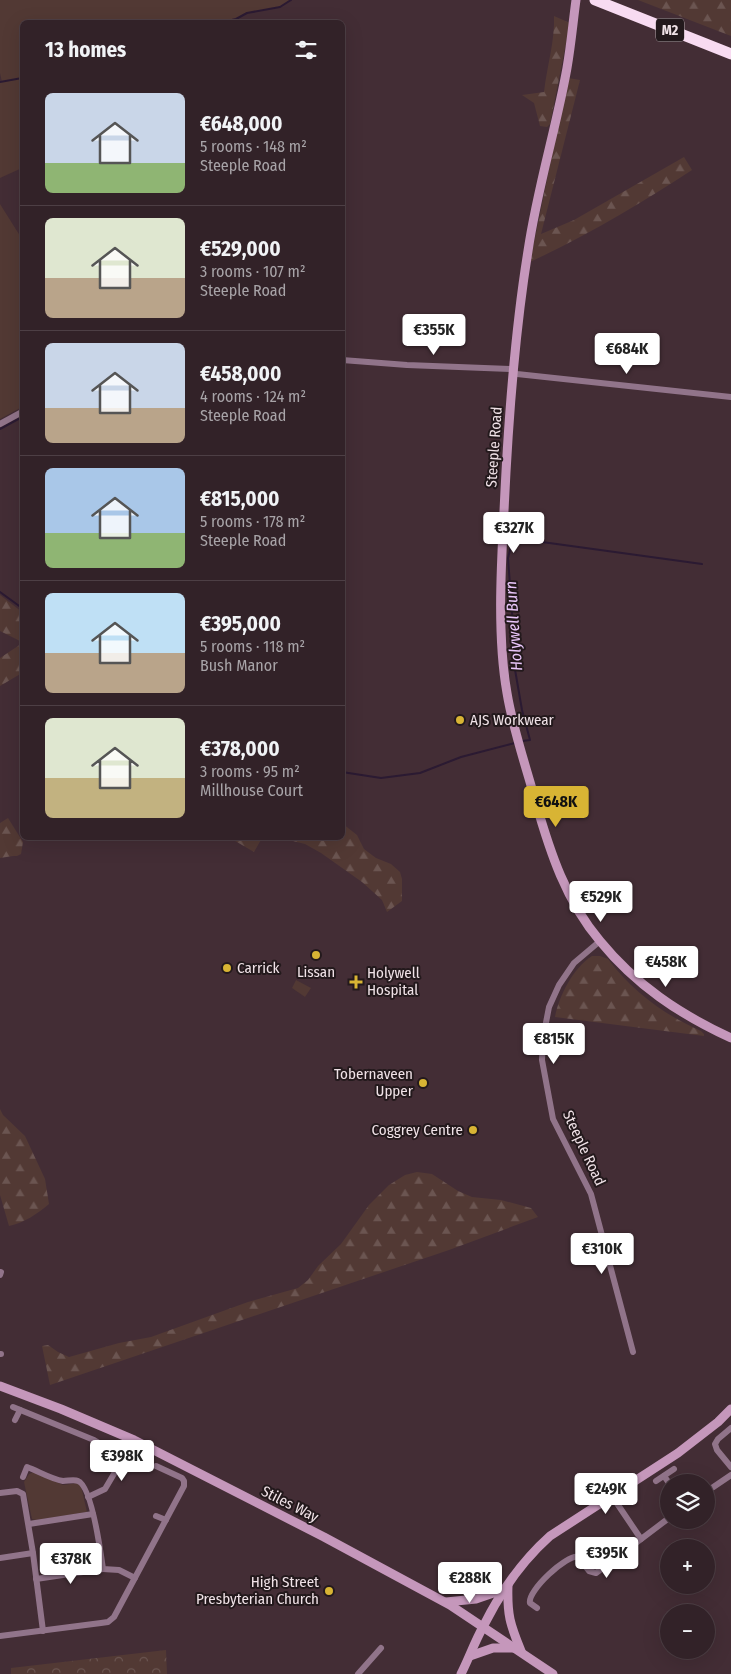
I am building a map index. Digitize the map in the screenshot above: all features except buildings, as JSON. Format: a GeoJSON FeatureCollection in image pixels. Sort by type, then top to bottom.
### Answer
{"type":"FeatureCollection","features":[{"type":"Feature","properties":{"kind":"highway","name":"M2"},"geometry":{"type":"LineString","coordinates":[[597,1],[731,54]]}},
{"type":"Feature","properties":{"kind":"street","name":"Steeple Road"},"geometry":{"type":"LineString","coordinates":[[576,0],[567,68],[538,194],[528,252],[514,372],[502,548],[504,676],[518,741],[555,865],[583,918],[600,941],[646,989],[697,1021],[731,1038]]}},
{"type":"Feature","properties":{"kind":"street"},"geometry":{"type":"LineString","coordinates":[[345,360],[511,369],[517,374],[731,398]]}},
{"type":"Feature","properties":{"kind":"street"},"geometry":{"type":"LineString","coordinates":[[0,424],[20,413]]}},
{"type":"Feature","properties":{"kind":"street","name":"Steeple Road"},"geometry":{"type":"LineString","coordinates":[[600,941],[574,963],[552,1000],[546,1014],[542,1060],[553,1119],[591,1194],[633,1352]]}},
{"type":"Feature","properties":{"kind":"street","name":"Stiles Way"},"geometry":{"type":"LineString","coordinates":[[0,1386],[134,1440],[324,1537],[445,1602],[553,1674]]}},
{"type":"Feature","properties":{"kind":"street"},"geometry":{"type":"LineString","coordinates":[[12,1407],[94,1440],[110,1457],[120,1464]]}},
{"type":"Feature","properties":{"kind":"street"},"geometry":{"type":"LineString","coordinates":[[461,1674],[483,1626],[506,1587],[536,1549],[550,1536],[678,1453],[718,1422],[731,1409]]}},
{"type":"Feature","properties":{"kind":"street"},"geometry":{"type":"LineString","coordinates":[[15,1420],[20,1410]]}},
{"type":"Feature","properties":{"kind":"street"},"geometry":{"type":"LineString","coordinates":[[731,1428],[715,1444],[717,1450],[731,1467]]}},
{"type":"Feature","properties":{"kind":"street"},"geometry":{"type":"LineString","coordinates":[[88,1497],[103,1491],[134,1440]]}},
{"type":"Feature","properties":{"kind":"street"},"geometry":{"type":"LineString","coordinates":[[0,1636],[108,1622],[117,1613],[184,1488],[182,1478],[156,1466]]}},
{"type":"Feature","properties":{"kind":"street"},"geometry":{"type":"LineString","coordinates":[[23,1477],[26,1467],[61,1480],[78,1480],[83,1485],[99,1538],[103,1569]]}},
{"type":"Feature","properties":{"kind":"street"},"geometry":{"type":"LineString","coordinates":[[667,1474],[674,1469]]}},
{"type":"Feature","properties":{"kind":"street"},"geometry":{"type":"LineString","coordinates":[[715,1486],[731,1475]]}},
{"type":"Feature","properties":{"kind":"street"},"geometry":{"type":"LineString","coordinates":[[656,1481],[660,1478]]}},
{"type":"Feature","properties":{"kind":"street"},"geometry":{"type":"LineString","coordinates":[[0,1493],[17,1491],[23,1494],[29,1524],[43,1631]]}},
{"type":"Feature","properties":{"kind":"street"},"geometry":{"type":"LineString","coordinates":[[612,1496],[641,1539]]}},
{"type":"Feature","properties":{"kind":"street"},"geometry":{"type":"LineString","coordinates":[[29,1524],[93,1514]]}},
{"type":"Feature","properties":{"kind":"street"},"geometry":{"type":"LineString","coordinates":[[156,1516],[166,1520]]}},
{"type":"Feature","properties":{"kind":"street"},"geometry":{"type":"LineString","coordinates":[[537,1608],[530,1603],[530,1596],[544,1578],[572,1557],[578,1557],[589,1571],[596,1573],[660,1525]]}},
{"type":"Feature","properties":{"kind":"street"},"geometry":{"type":"LineString","coordinates":[[0,1558],[33,1553]]}},
{"type":"Feature","properties":{"kind":"street"},"geometry":{"type":"LineString","coordinates":[[36,1579],[103,1569],[119,1570],[135,1578]]}},
{"type":"Feature","properties":{"kind":"street"},"geometry":{"type":"LineString","coordinates":[[445,1602],[476,1599],[506,1587]]}},
{"type":"Feature","properties":{"kind":"street"},"geometry":{"type":"LineString","coordinates":[[470,1656],[493,1648],[518,1650],[510,1626],[506,1587]]}},
{"type":"Feature","properties":{"kind":"street"},"geometry":{"type":"LineString","coordinates":[[358,1674],[381,1648]]}},
{"type":"Feature","properties":{"kind":"green space"},"geometry":{"type":"Polygon","coordinates":[[[0,0],[291,0],[280,7],[247,13],[232,20],[20,20],[20,169],[0,178],[0,82],[2,82],[0,73],[0,0]]]}},
{"type":"Feature","properties":{"kind":"green space"},"geometry":{"type":"Polygon","coordinates":[[[638,0],[731,0],[731,36],[638,0]]]}},
{"type":"Feature","properties":{"kind":"green space"},"geometry":{"type":"Polygon","coordinates":[[[554,16],[570,23],[550,124],[547,127],[540,126],[534,103],[522,95],[544,92],[552,44],[554,16]]]}},
{"type":"Feature","properties":{"kind":"green space"},"geometry":{"type":"Polygon","coordinates":[[[568,78],[580,80],[541,234],[574,220],[684,157],[692,170],[612,219],[530,262],[568,78]]]}},
{"type":"Feature","properties":{"kind":"green space"},"geometry":{"type":"Polygon","coordinates":[[[0,204],[20,236],[20,408],[0,419],[0,204]]]}},
{"type":"Feature","properties":{"kind":"green space"},"geometry":{"type":"Polygon","coordinates":[[[0,595],[20,610],[20,641],[0,631],[0,595]]]}},
{"type":"Feature","properties":{"kind":"green space"},"geometry":{"type":"Polygon","coordinates":[[[20,645],[20,674],[0,686],[0,658],[20,645]]]}},
{"type":"Feature","properties":{"kind":"green space"},"geometry":{"type":"Polygon","coordinates":[[[8,818],[23,842],[21,854],[0,858],[0,823],[8,818]]]}},
{"type":"Feature","properties":{"kind":"green space"},"geometry":{"type":"Polygon","coordinates":[[[345,826],[357,835],[364,849],[376,858],[391,864],[400,872],[402,879],[402,901],[387,912],[382,900],[362,882],[305,844],[289,840],[345,840],[345,826]]]}},
{"type":"Feature","properties":{"kind":"green space"},"geometry":{"type":"Polygon","coordinates":[[[233,840],[261,840],[254,852],[233,840]]]}},
{"type":"Feature","properties":{"kind":"green space"},"geometry":{"type":"Polygon","coordinates":[[[592,956],[608,959],[638,992],[661,1009],[701,1031],[704,1036],[555,1017],[568,983],[585,961],[592,956]]]}},
{"type":"Feature","properties":{"kind":"green space"},"geometry":{"type":"Polygon","coordinates":[[[296,980],[311,988],[305,997],[292,988],[296,980]]]}},
{"type":"Feature","properties":{"kind":"green space"},"geometry":{"type":"Polygon","coordinates":[[[0,1109],[3,1115],[25,1136],[45,1179],[49,1204],[30,1218],[9,1226],[0,1195],[0,1109]]]}},
{"type":"Feature","properties":{"kind":"green space"},"geometry":{"type":"Polygon","coordinates":[[[417,1172],[432,1174],[458,1191],[472,1197],[501,1200],[531,1208],[538,1217],[449,1250],[50,1385],[42,1346],[48,1345],[69,1357],[119,1343],[151,1337],[248,1302],[298,1288],[308,1280],[318,1266],[341,1244],[369,1205],[389,1185],[405,1175],[417,1172]]]}},
{"type":"Feature","properties":{"kind":"green space"},"geometry":{"type":"Polygon","coordinates":[[[34,1472],[63,1485],[78,1483],[81,1486],[87,1512],[32,1519],[24,1482],[29,1474],[34,1472]]]}},
{"type":"Feature","properties":{"kind":"green space"},"geometry":{"type":"Polygon","coordinates":[[[166,1650],[167,1674],[11,1674],[11,1668],[166,1650]]]}},
{"type":"Feature","properties":{"kind":"waterway"},"geometry":{"type":"LineString","coordinates":[[232,20],[247,13],[280,7],[291,0]]}},
{"type":"Feature","properties":{"kind":"waterway"},"geometry":{"type":"LineString","coordinates":[[0,82],[20,78]]}},
{"type":"Feature","properties":{"kind":"waterway"},"geometry":{"type":"LineString","coordinates":[[0,429],[20,418]]}},
{"type":"Feature","properties":{"kind":"waterway","name":"Holywell Burn"},"geometry":{"type":"LineString","coordinates":[[522,741],[530,740],[522,710],[513,658],[513,626],[508,558],[513,538],[702,564]]}},
{"type":"Feature","properties":{"kind":"waterway","name":"Holywell Burn"},"geometry":{"type":"LineString","coordinates":[[0,592],[20,607]]}},
{"type":"Feature","properties":{"kind":"waterway","name":"Holywell Burn"},"geometry":{"type":"LineString","coordinates":[[345,772],[381,778],[420,773],[461,757],[515,743]]}},
{"type":"Feature","properties":{"kind":"place","name":"AJS Workwear"},"geometry":{"type":"Point","coordinates":[460,720]}},
{"type":"Feature","properties":{"kind":"place","name":"Lissan"},"geometry":{"type":"Point","coordinates":[316,955]}},
{"type":"Feature","properties":{"kind":"place","name":"Carrick"},"geometry":{"type":"Point","coordinates":[227,968]}},
{"type":"Feature","properties":{"kind":"place","name":"Holywell Hospital"},"geometry":{"type":"Point","coordinates":[356,982]}},
{"type":"Feature","properties":{"kind":"place","name":"Tobernaveen Upper"},"geometry":{"type":"Point","coordinates":[423,1083]}},
{"type":"Feature","properties":{"kind":"place","name":"Coggrey Centre"},"geometry":{"type":"Point","coordinates":[473,1130]}},
{"type":"Feature","properties":{"kind":"place","name":"High Street Presbyterian Church"},"geometry":{"type":"Point","coordinates":[329,1591]}}]}
